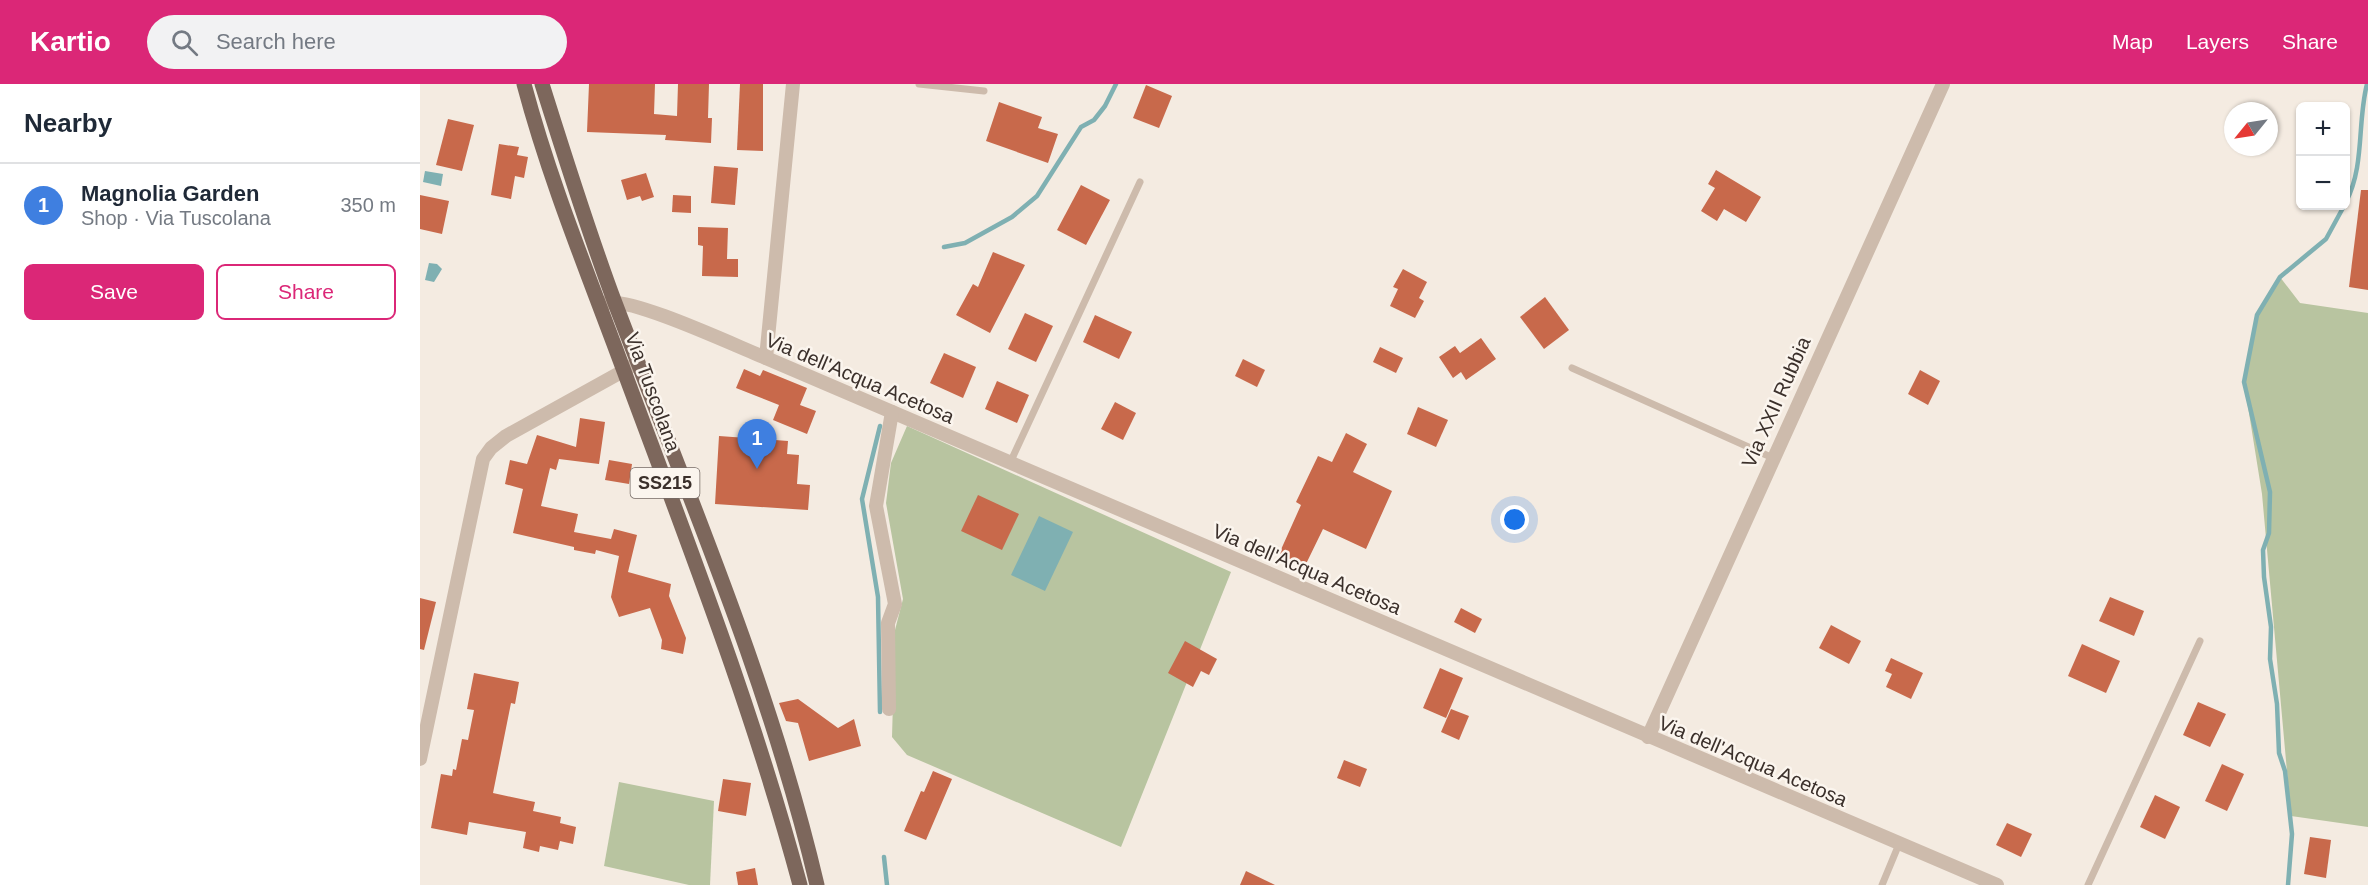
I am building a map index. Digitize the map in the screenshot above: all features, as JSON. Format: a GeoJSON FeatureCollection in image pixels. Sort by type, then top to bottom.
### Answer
{"type":"FeatureCollection","features":[{"type":"Feature","properties":{"kind":"main road","name":"Via Tuscolana"},"geometry":{"type":"LineString","coordinates":[[524,84],[534,124],[598,306],[624,370],[743,696],[800,885]]}},
{"type":"Feature","properties":{"kind":"main road","name":"Via Tuscolana"},"geometry":{"type":"LineString","coordinates":[[542,84],[614,301],[695,506],[762,693],[816,885]]}},
{"type":"Feature","properties":{"kind":"street"},"geometry":{"type":"LineString","coordinates":[[766,358],[793,84]]}},
{"type":"Feature","properties":{"kind":"street","name":"Via XXII Rubbia"},"geometry":{"type":"LineString","coordinates":[[1648,737],[1942,84]]}},
{"type":"Feature","properties":{"kind":"street"},"geometry":{"type":"LineString","coordinates":[[598,306],[614,301]]}},
{"type":"Feature","properties":{"kind":"street","name":"Via dell'Acqua Acetosa"},"geometry":{"type":"LineString","coordinates":[[614,301],[651,312],[766,358],[1997,885]]}},
{"type":"Feature","properties":{"kind":"street"},"geometry":{"type":"LineString","coordinates":[[420,759],[483,459],[491,448],[506,436],[638,363]]}},
{"type":"Feature","properties":{"kind":"street"},"geometry":{"type":"LineString","coordinates":[[889,709],[888,623],[895,604],[876,506],[892,412]]}},
{"type":"Feature","properties":{"kind":"lane"},"geometry":{"type":"LineString","coordinates":[[920,84],[984,91]]}},
{"type":"Feature","properties":{"kind":"lane"},"geometry":{"type":"LineString","coordinates":[[1010,463],[1140,182]]}},
{"type":"Feature","properties":{"kind":"lane"},"geometry":{"type":"LineString","coordinates":[[1572,368],[1773,458]]}},
{"type":"Feature","properties":{"kind":"lane"},"geometry":{"type":"LineString","coordinates":[[2088,885],[2200,641]]}},
{"type":"Feature","properties":{"kind":"lane"},"geometry":{"type":"LineString","coordinates":[[1882,885],[1899,844]]}},
{"type":"Feature","properties":{"kind":"green space"},"geometry":{"type":"Polygon","coordinates":[[[2280,277],[2300,303],[2368,313],[2368,827],[2291,816],[2262,494],[2244,382],[2257,315],[2280,277]]]}},
{"type":"Feature","properties":{"kind":"green space"},"geometry":{"type":"Polygon","coordinates":[[[907,426],[1231,572],[1121,847],[907,755],[892,737],[895,630],[903,599],[886,503],[891,463],[907,426]]]}},
{"type":"Feature","properties":{"kind":"green space"},"geometry":{"type":"Polygon","coordinates":[[[619,782],[714,801],[710,885],[689,885],[604,866],[619,782]]]}},
{"type":"Feature","properties":{"kind":"water"},"geometry":{"type":"Polygon","coordinates":[[[425,171],[443,174],[441,186],[423,182],[425,171]]]}},
{"type":"Feature","properties":{"kind":"water"},"geometry":{"type":"Polygon","coordinates":[[[429,263],[437,264],[442,269],[434,282],[425,280],[429,263]]]}},
{"type":"Feature","properties":{"kind":"water"},"geometry":{"type":"Polygon","coordinates":[[[1039,516],[1073,532],[1045,591],[1011,575],[1039,516]]]}},
{"type":"Feature","properties":{"kind":"building"},"geometry":{"type":"Polygon","coordinates":[[[589,84],[655,84],[654,114],[677,116],[678,84],[709,84],[708,118],[712,118],[711,143],[665,140],[666,135],[587,132],[589,84]]]}},
{"type":"Feature","properties":{"kind":"building"},"geometry":{"type":"Polygon","coordinates":[[[740,84],[763,84],[763,151],[737,150],[740,84]]]}},
{"type":"Feature","properties":{"kind":"building"},"geometry":{"type":"Polygon","coordinates":[[[1146,85],[1172,96],[1159,128],[1133,118],[1146,85]]]}},
{"type":"Feature","properties":{"kind":"building"},"geometry":{"type":"Polygon","coordinates":[[[999,102],[1042,117],[1038,128],[1058,134],[1048,163],[986,141],[999,102]]]}},
{"type":"Feature","properties":{"kind":"building"},"geometry":{"type":"Polygon","coordinates":[[[448,119],[474,125],[462,171],[436,165],[448,119]]]}},
{"type":"Feature","properties":{"kind":"building"},"geometry":{"type":"Polygon","coordinates":[[[499,144],[519,147],[517,155],[528,157],[524,178],[515,176],[511,199],[491,195],[499,144]]]}},
{"type":"Feature","properties":{"kind":"building"},"geometry":{"type":"Polygon","coordinates":[[[714,166],[738,168],[735,205],[711,203],[714,166]]]}},
{"type":"Feature","properties":{"kind":"building"},"geometry":{"type":"Polygon","coordinates":[[[1716,170],[1761,197],[1746,222],[1724,209],[1717,221],[1701,211],[1715,188],[1708,184],[1716,170]]]}},
{"type":"Feature","properties":{"kind":"building"},"geometry":{"type":"Polygon","coordinates":[[[646,173],[654,197],[642,201],[640,196],[627,200],[621,180],[646,173]]]}},
{"type":"Feature","properties":{"kind":"building"},"geometry":{"type":"Polygon","coordinates":[[[1081,185],[1110,200],[1086,245],[1057,230],[1081,185]]]}},
{"type":"Feature","properties":{"kind":"building"},"geometry":{"type":"Polygon","coordinates":[[[2361,190],[2368,190],[2368,290],[2349,287],[2361,190]]]}},
{"type":"Feature","properties":{"kind":"building"},"geometry":{"type":"Polygon","coordinates":[[[420,195],[449,201],[442,234],[420,229],[420,195]]]}},
{"type":"Feature","properties":{"kind":"building"},"geometry":{"type":"Polygon","coordinates":[[[673,195],[691,196],[691,213],[672,212],[673,195]]]}},
{"type":"Feature","properties":{"kind":"building"},"geometry":{"type":"Polygon","coordinates":[[[698,227],[728,228],[727,259],[738,259],[738,277],[702,276],[703,246],[698,245],[698,227]]]}},
{"type":"Feature","properties":{"kind":"building"},"geometry":{"type":"Polygon","coordinates":[[[993,252],[1025,265],[990,333],[956,315],[973,284],[978,287],[993,252]]]}},
{"type":"Feature","properties":{"kind":"building"},"geometry":{"type":"Polygon","coordinates":[[[1403,269],[1427,282],[1419,298],[1424,301],[1415,318],[1390,306],[1398,289],[1393,287],[1403,269]]]}},
{"type":"Feature","properties":{"kind":"building"},"geometry":{"type":"Polygon","coordinates":[[[1545,297],[1569,330],[1544,349],[1520,317],[1545,297]]]}},
{"type":"Feature","properties":{"kind":"building"},"geometry":{"type":"Polygon","coordinates":[[[1025,313],[1053,326],[1036,362],[1008,349],[1025,313]]]}},
{"type":"Feature","properties":{"kind":"building"},"geometry":{"type":"Polygon","coordinates":[[[1095,315],[1132,332],[1119,359],[1083,342],[1095,315]]]}},
{"type":"Feature","properties":{"kind":"building"},"geometry":{"type":"Polygon","coordinates":[[[1481,338],[1496,359],[1466,380],[1461,372],[1453,378],[1439,357],[1455,346],[1460,353],[1481,338]]]}},
{"type":"Feature","properties":{"kind":"building"},"geometry":{"type":"Polygon","coordinates":[[[1380,347],[1403,358],[1396,373],[1373,362],[1380,347]]]}},
{"type":"Feature","properties":{"kind":"building"},"geometry":{"type":"Polygon","coordinates":[[[944,353],[976,367],[963,398],[930,383],[944,353]]]}},
{"type":"Feature","properties":{"kind":"building"},"geometry":{"type":"Polygon","coordinates":[[[1243,359],[1265,370],[1257,387],[1235,376],[1243,359]]]}},
{"type":"Feature","properties":{"kind":"building"},"geometry":{"type":"Polygon","coordinates":[[[744,369],[760,376],[763,370],[807,388],[800,405],[816,411],[807,434],[773,420],[779,405],[736,388],[744,369]]]}},
{"type":"Feature","properties":{"kind":"building"},"geometry":{"type":"Polygon","coordinates":[[[1920,370],[1940,381],[1928,405],[1908,394],[1920,370]]]}},
{"type":"Feature","properties":{"kind":"building"},"geometry":{"type":"Polygon","coordinates":[[[997,381],[1029,395],[1017,423],[985,409],[997,381]]]}},
{"type":"Feature","properties":{"kind":"building"},"geometry":{"type":"Polygon","coordinates":[[[1115,402],[1136,413],[1123,440],[1101,429],[1115,402]]]}},
{"type":"Feature","properties":{"kind":"building"},"geometry":{"type":"Polygon","coordinates":[[[1418,407],[1448,420],[1436,447],[1407,434],[1418,407]]]}},
{"type":"Feature","properties":{"kind":"building"},"geometry":{"type":"Polygon","coordinates":[[[580,418],[605,422],[599,464],[559,459],[556,470],[550,468],[541,506],[578,514],[574,532],[611,539],[614,529],[637,535],[628,572],[671,584],[669,596],[686,638],[683,654],[661,649],[662,640],[650,608],[619,617],[611,597],[619,556],[596,550],[595,554],[574,550],[574,547],[513,533],[523,489],[505,484],[510,460],[527,464],[537,435],[576,447],[580,418]]]}},
{"type":"Feature","properties":{"kind":"building"},"geometry":{"type":"Polygon","coordinates":[[[1346,433],[1367,444],[1353,472],[1392,491],[1366,549],[1323,529],[1305,566],[1279,554],[1301,505],[1296,502],[1318,456],[1332,462],[1346,433]]]}},
{"type":"Feature","properties":{"kind":"building"},"geometry":{"type":"Polygon","coordinates":[[[719,436],[788,441],[787,454],[799,455],[797,484],[810,485],[808,510],[715,504],[719,436]]]}},
{"type":"Feature","properties":{"kind":"building"},"geometry":{"type":"Polygon","coordinates":[[[609,460],[632,464],[629,484],[605,480],[609,460]]]}},
{"type":"Feature","properties":{"kind":"building"},"geometry":{"type":"Polygon","coordinates":[[[978,495],[1019,514],[1002,550],[961,531],[978,495]]]}},
{"type":"Feature","properties":{"kind":"building"},"geometry":{"type":"Polygon","coordinates":[[[2110,597],[2144,611],[2134,636],[2099,621],[2110,597]]]}},
{"type":"Feature","properties":{"kind":"building"},"geometry":{"type":"Polygon","coordinates":[[[420,598],[436,602],[424,650],[420,649],[420,598]]]}},
{"type":"Feature","properties":{"kind":"building"},"geometry":{"type":"Polygon","coordinates":[[[1461,608],[1482,619],[1475,633],[1454,622],[1461,608]]]}},
{"type":"Feature","properties":{"kind":"building"},"geometry":{"type":"Polygon","coordinates":[[[1831,625],[1861,641],[1849,664],[1819,648],[1831,625]]]}},
{"type":"Feature","properties":{"kind":"building"},"geometry":{"type":"Polygon","coordinates":[[[1185,641],[1217,659],[1209,675],[1201,671],[1193,687],[1168,673],[1185,641]]]}},
{"type":"Feature","properties":{"kind":"building"},"geometry":{"type":"Polygon","coordinates":[[[2082,644],[2120,661],[2106,693],[2068,676],[2082,644]]]}},
{"type":"Feature","properties":{"kind":"building"},"geometry":{"type":"Polygon","coordinates":[[[1891,658],[1923,673],[1911,699],[1886,687],[1892,674],[1885,671],[1891,658]]]}},
{"type":"Feature","properties":{"kind":"building"},"geometry":{"type":"Polygon","coordinates":[[[1440,668],[1463,678],[1446,718],[1423,708],[1440,668]]]}},
{"type":"Feature","properties":{"kind":"building"},"geometry":{"type":"Polygon","coordinates":[[[474,673],[519,682],[515,704],[511,703],[493,793],[535,802],[533,811],[561,817],[560,823],[576,827],[573,844],[560,841],[558,850],[540,846],[539,852],[523,848],[526,832],[469,822],[467,835],[431,828],[441,774],[452,776],[453,769],[456,770],[462,739],[468,740],[474,710],[467,709],[474,673]]]}},
{"type":"Feature","properties":{"kind":"building"},"geometry":{"type":"Polygon","coordinates":[[[798,699],[838,728],[854,719],[861,746],[809,761],[798,723],[786,721],[779,703],[798,699]]]}},
{"type":"Feature","properties":{"kind":"building"},"geometry":{"type":"Polygon","coordinates":[[[2198,702],[2226,714],[2210,747],[2183,735],[2198,702]]]}},
{"type":"Feature","properties":{"kind":"building"},"geometry":{"type":"Polygon","coordinates":[[[1451,709],[1469,716],[1459,740],[1441,732],[1451,709]]]}},
{"type":"Feature","properties":{"kind":"building"},"geometry":{"type":"Polygon","coordinates":[[[1344,760],[1367,769],[1360,787],[1337,778],[1344,760]]]}},
{"type":"Feature","properties":{"kind":"building"},"geometry":{"type":"Polygon","coordinates":[[[2222,764],[2244,774],[2227,811],[2205,801],[2222,764]]]}},
{"type":"Feature","properties":{"kind":"building"},"geometry":{"type":"Polygon","coordinates":[[[933,771],[952,779],[926,840],[904,831],[921,791],[924,792],[933,771]]]}},
{"type":"Feature","properties":{"kind":"building"},"geometry":{"type":"Polygon","coordinates":[[[723,779],[751,783],[746,816],[718,811],[723,779]]]}},
{"type":"Feature","properties":{"kind":"building"},"geometry":{"type":"Polygon","coordinates":[[[2155,795],[2180,807],[2165,839],[2140,827],[2155,795]]]}},
{"type":"Feature","properties":{"kind":"building"},"geometry":{"type":"Polygon","coordinates":[[[2007,823],[2032,834],[2021,857],[1996,845],[2007,823]]]}},
{"type":"Feature","properties":{"kind":"building"},"geometry":{"type":"Polygon","coordinates":[[[2310,837],[2331,840],[2326,878],[2304,874],[2310,837]]]}},
{"type":"Feature","properties":{"kind":"building"},"geometry":{"type":"Polygon","coordinates":[[[755,868],[758,885],[738,885],[736,872],[755,868]]]}},
{"type":"Feature","properties":{"kind":"building"},"geometry":{"type":"Polygon","coordinates":[[[1246,871],[1275,885],[1240,885],[1246,871]]]}},
{"type":"Feature","properties":{"kind":"waterway"},"geometry":{"type":"LineString","coordinates":[[944,247],[965,243],[1012,217],[1037,196],[1081,127],[1094,120],[1105,106],[1116,84]]}},
{"type":"Feature","properties":{"kind":"waterway"},"geometry":{"type":"LineString","coordinates":[[2350,193],[2356,173],[2367,84]]}},
{"type":"Feature","properties":{"kind":"waterway"},"geometry":{"type":"LineString","coordinates":[[2288,885],[2292,834],[2285,771],[2279,753],[2277,704],[2270,659],[2271,627],[2264,577],[2263,550],[2269,533],[2270,492],[2244,382],[2257,315],[2280,277],[2326,239],[2342,210]]}},
{"type":"Feature","properties":{"kind":"waterway"},"geometry":{"type":"LineString","coordinates":[[880,426],[862,499],[878,597],[880,712]]}},
{"type":"Feature","properties":{"kind":"waterway"},"geometry":{"type":"LineString","coordinates":[[884,857],[887,885]]}},
{"type":"Feature","properties":{"kind":"place","name":"Magnolia Garden"},"geometry":{"type":"Point","coordinates":[757,469]}}]}
